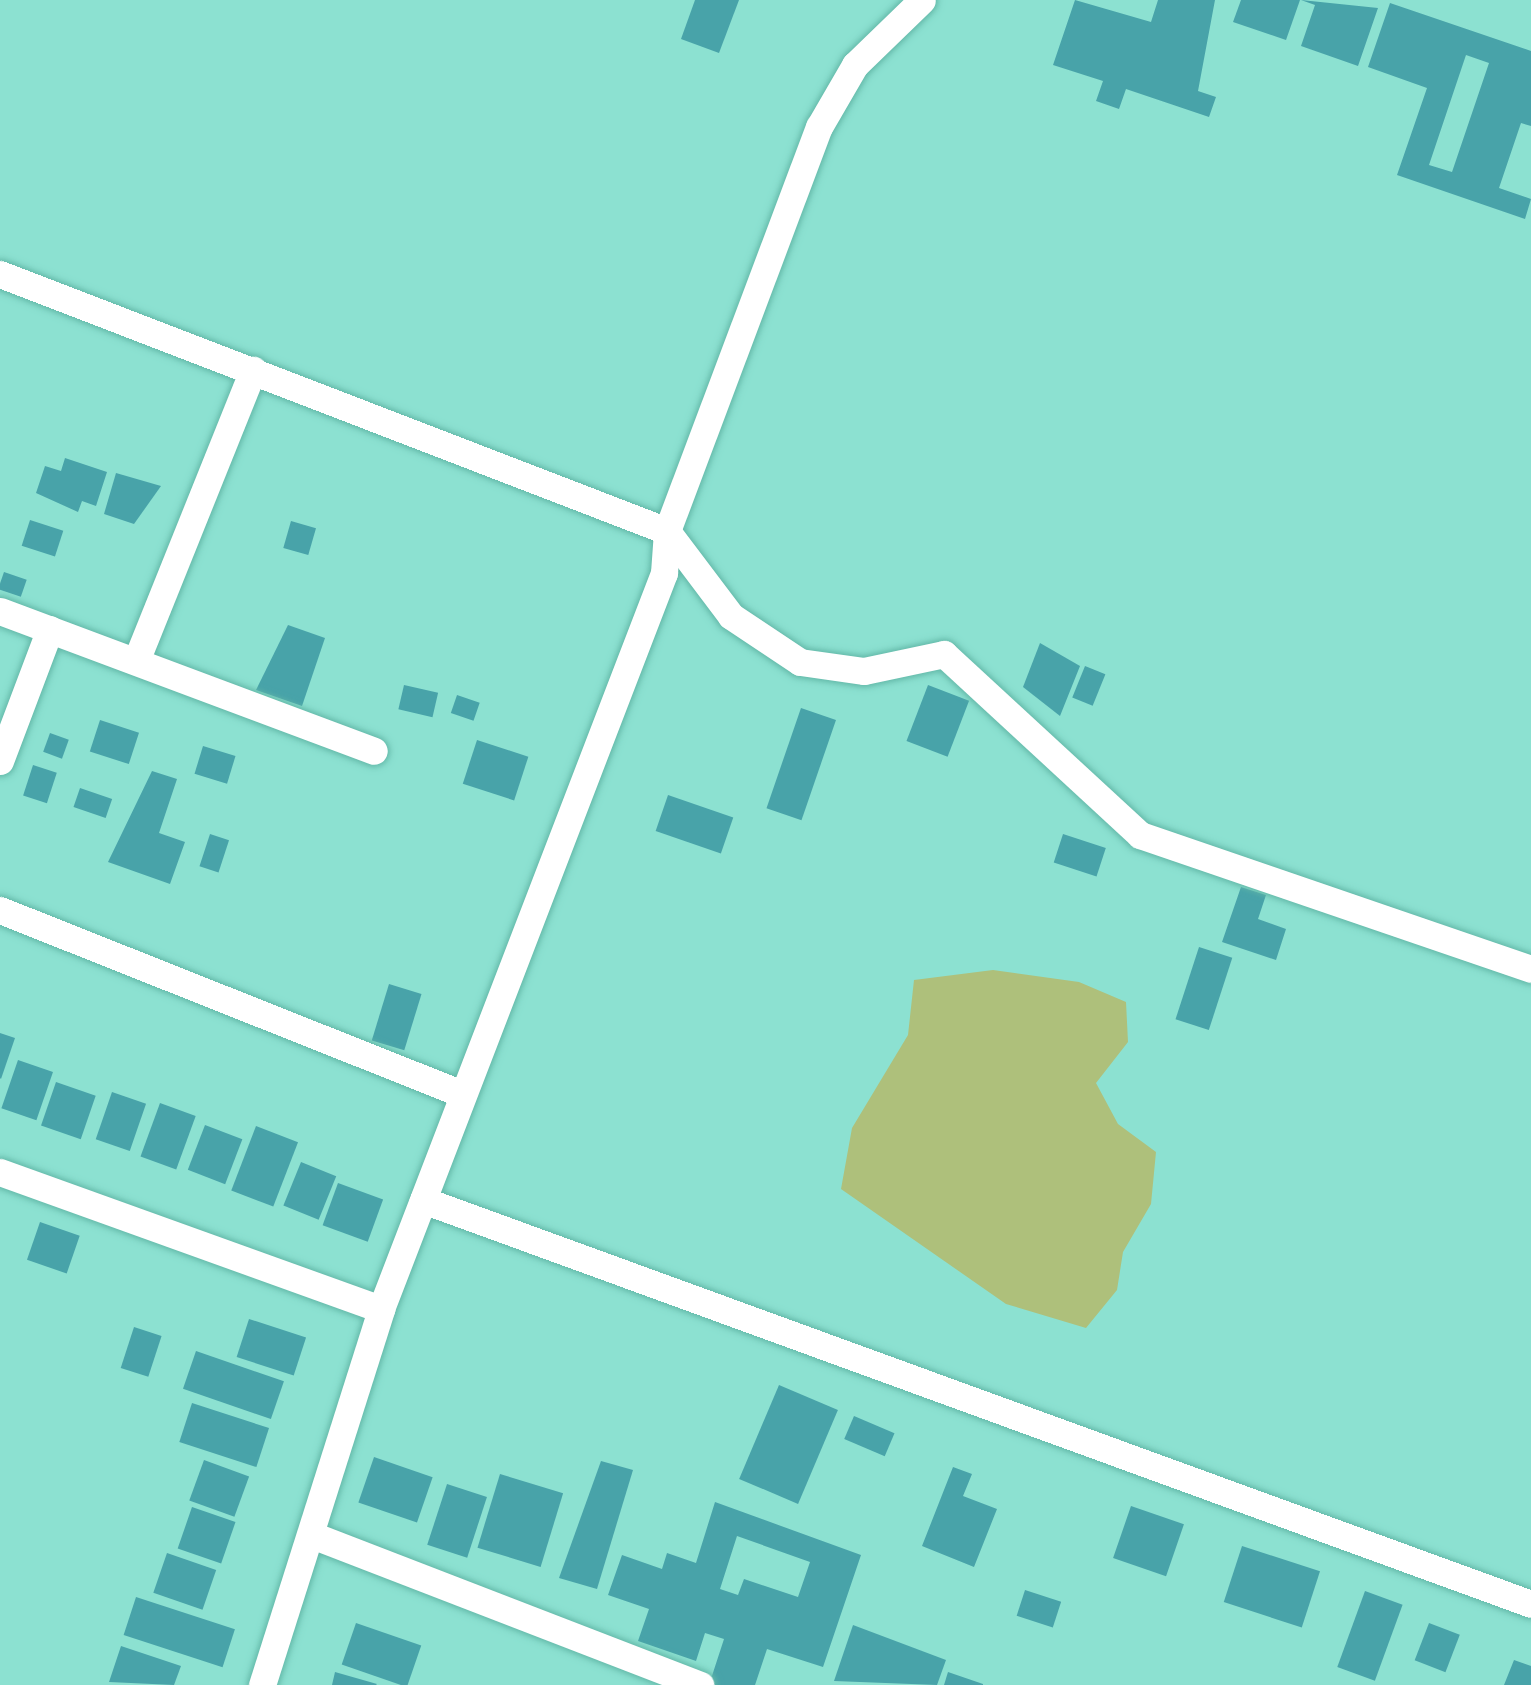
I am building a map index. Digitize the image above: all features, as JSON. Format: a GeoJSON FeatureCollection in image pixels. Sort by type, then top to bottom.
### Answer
{"type":"FeatureCollection","features":[{"type":"Feature","properties":{"kind":"street"},"geometry":{"type":"LineString","coordinates":[[262,1685],[317,1537],[381,1309],[664,573],[667,531],[819,128],[855,65],[922,0]]}},
{"type":"Feature","properties":{"kind":"street"},"geometry":{"type":"LineString","coordinates":[[0,274],[667,531],[731,616],[800,662],[864,671],[944,655],[1140,835],[1531,969]]}},
{"type":"Feature","properties":{"kind":"street"},"geometry":{"type":"LineString","coordinates":[[136,662],[253,370]]}},
{"type":"Feature","properties":{"kind":"street"},"geometry":{"type":"LineString","coordinates":[[0,611],[374,751]]}},
{"type":"Feature","properties":{"kind":"street"},"geometry":{"type":"LineString","coordinates":[[0,761],[50,629]]}},
{"type":"Feature","properties":{"kind":"street"},"geometry":{"type":"LineString","coordinates":[[0,910],[462,1094]]}},
{"type":"Feature","properties":{"kind":"street"},"geometry":{"type":"LineString","coordinates":[[0,1172],[381,1309]]}},
{"type":"Feature","properties":{"kind":"street"},"geometry":{"type":"LineString","coordinates":[[423,1200],[1531,1604]]}},
{"type":"Feature","properties":{"kind":"street"},"geometry":{"type":"LineString","coordinates":[[317,1537],[700,1685]]}},
{"type":"Feature","properties":{"kind":"green space"},"geometry":{"type":"Polygon","coordinates":[[[993,970],[1079,982],[1126,1002],[1128,1042],[1096,1083],[1118,1124],[1156,1152],[1151,1204],[1123,1252],[1117,1290],[1086,1328],[1006,1304],[841,1189],[852,1128],[908,1035],[914,980],[993,970]]]}},
{"type":"Feature","properties":{"kind":"building"},"geometry":{"type":"Polygon","coordinates":[[[695,0],[739,0],[719,53],[681,39],[695,0]]]}},
{"type":"Feature","properties":{"kind":"building"},"geometry":{"type":"Polygon","coordinates":[[[1075,0],[1151,22],[1158,0],[1215,0],[1198,91],[1216,97],[1209,117],[1126,89],[1119,109],[1096,101],[1103,81],[1053,65],[1075,0]]]}},
{"type":"Feature","properties":{"kind":"building"},"geometry":{"type":"Polygon","coordinates":[[[1241,0],[1300,0],[1286,40],[1233,22],[1241,0]]]}},
{"type":"Feature","properties":{"kind":"building"},"geometry":{"type":"Polygon","coordinates":[[[1301,0],[1378,8],[1358,66],[1301,46],[1315,5],[1301,0]]]}},
{"type":"Feature","properties":{"kind":"building"},"geometry":{"type":"Polygon","coordinates":[[[1390,3],[1531,51],[1531,126],[1521,123],[1499,188],[1531,199],[1525,219],[1397,175],[1427,88],[1368,67],[1390,3]],[[1466,55],[1429,165],[1452,172],[1489,63],[1466,55]]]}},
{"type":"Feature","properties":{"kind":"building"},"geometry":{"type":"Polygon","coordinates":[[[65,458],[107,472],[96,506],[82,501],[78,512],[36,493],[45,466],[61,471],[65,458]]]}},
{"type":"Feature","properties":{"kind":"building"},"geometry":{"type":"Polygon","coordinates":[[[116,473],[161,486],[134,524],[104,514],[116,473]]]}},
{"type":"Feature","properties":{"kind":"building"},"geometry":{"type":"Polygon","coordinates":[[[30,520],[63,531],[55,556],[22,546],[30,520]]]}},
{"type":"Feature","properties":{"kind":"building"},"geometry":{"type":"Polygon","coordinates":[[[291,521],[316,528],[308,555],[283,548],[291,521]]]}},
{"type":"Feature","properties":{"kind":"building"},"geometry":{"type":"Polygon","coordinates":[[[4,572],[27,580],[21,597],[0,590],[4,572]]]}},
{"type":"Feature","properties":{"kind":"building"},"geometry":{"type":"Polygon","coordinates":[[[288,625],[325,638],[302,706],[256,690],[288,625]]]}},
{"type":"Feature","properties":{"kind":"building"},"geometry":{"type":"Polygon","coordinates":[[[1040,643],[1080,666],[1060,716],[1023,687],[1040,643]]]}},
{"type":"Feature","properties":{"kind":"building"},"geometry":{"type":"Polygon","coordinates":[[[1085,666],[1105,674],[1093,706],[1072,698],[1085,666]]]}},
{"type":"Feature","properties":{"kind":"building"},"geometry":{"type":"Polygon","coordinates":[[[404,685],[438,693],[432,717],[398,709],[404,685]]]}},
{"type":"Feature","properties":{"kind":"building"},"geometry":{"type":"Polygon","coordinates":[[[928,685],[969,701],[948,757],[906,741],[928,685]]]}},
{"type":"Feature","properties":{"kind":"building"},"geometry":{"type":"Polygon","coordinates":[[[457,695],[480,703],[474,721],[451,713],[457,695]]]}},
{"type":"Feature","properties":{"kind":"building"},"geometry":{"type":"Polygon","coordinates":[[[801,708],[836,720],[801,820],[766,808],[801,708]]]}},
{"type":"Feature","properties":{"kind":"building"},"geometry":{"type":"Polygon","coordinates":[[[100,720],[139,733],[129,764],[90,751],[100,720]]]}},
{"type":"Feature","properties":{"kind":"building"},"geometry":{"type":"Polygon","coordinates":[[[50,733],[69,740],[62,759],[43,752],[50,733]]]}},
{"type":"Feature","properties":{"kind":"building"},"geometry":{"type":"Polygon","coordinates":[[[477,740],[528,757],[514,800],[463,784],[477,740]]]}},
{"type":"Feature","properties":{"kind":"building"},"geometry":{"type":"Polygon","coordinates":[[[203,746],[236,756],[227,784],[195,774],[203,746]]]}},
{"type":"Feature","properties":{"kind":"building"},"geometry":{"type":"Polygon","coordinates":[[[33,765],[57,773],[47,803],[23,795],[33,765]]]}},
{"type":"Feature","properties":{"kind":"building"},"geometry":{"type":"Polygon","coordinates":[[[152,771],[177,779],[159,833],[185,842],[170,884],[108,862],[152,771]]]}},
{"type":"Feature","properties":{"kind":"building"},"geometry":{"type":"Polygon","coordinates":[[[80,788],[112,799],[106,818],[73,807],[80,788]]]}},
{"type":"Feature","properties":{"kind":"building"},"geometry":{"type":"Polygon","coordinates":[[[668,795],[733,817],[721,853],[656,831],[668,795]]]}},
{"type":"Feature","properties":{"kind":"building"},"geometry":{"type":"Polygon","coordinates":[[[210,834],[229,840],[219,873],[199,866],[210,834]]]}},
{"type":"Feature","properties":{"kind":"building"},"geometry":{"type":"Polygon","coordinates":[[[1063,834],[1106,848],[1097,876],[1054,863],[1063,834]]]}},
{"type":"Feature","properties":{"kind":"building"},"geometry":{"type":"Polygon","coordinates":[[[1241,887],[1266,895],[1258,919],[1286,929],[1276,960],[1222,942],[1241,887]]]}},
{"type":"Feature","properties":{"kind":"building"},"geometry":{"type":"Polygon","coordinates":[[[1199,947],[1232,958],[1209,1030],[1176,1019],[1199,947]]]}},
{"type":"Feature","properties":{"kind":"building"},"geometry":{"type":"Polygon","coordinates":[[[389,984],[422,994],[404,1050],[372,1040],[389,984]]]}},
{"type":"Feature","properties":{"kind":"building"},"geometry":{"type":"Polygon","coordinates":[[[0,1033],[15,1038],[1,1079],[0,1078],[0,1033]]]}},
{"type":"Feature","properties":{"kind":"building"},"geometry":{"type":"Polygon","coordinates":[[[18,1060],[53,1072],[36,1120],[1,1108],[18,1060]]]}},
{"type":"Feature","properties":{"kind":"building"},"geometry":{"type":"Polygon","coordinates":[[[56,1082],[96,1096],[81,1139],[41,1125],[56,1082]]]}},
{"type":"Feature","properties":{"kind":"building"},"geometry":{"type":"Polygon","coordinates":[[[112,1092],[146,1104],[130,1151],[96,1139],[112,1092]]]}},
{"type":"Feature","properties":{"kind":"building"},"geometry":{"type":"Polygon","coordinates":[[[160,1103],[196,1116],[176,1170],[141,1157],[160,1103]]]}},
{"type":"Feature","properties":{"kind":"building"},"geometry":{"type":"Polygon","coordinates":[[[205,1125],[242,1139],[225,1184],[188,1170],[205,1125]]]}},
{"type":"Feature","properties":{"kind":"building"},"geometry":{"type":"Polygon","coordinates":[[[256,1126],[298,1142],[273,1207],[231,1190],[256,1126]]]}},
{"type":"Feature","properties":{"kind":"building"},"geometry":{"type":"Polygon","coordinates":[[[301,1162],[336,1176],[319,1220],[283,1206],[301,1162]]]}},
{"type":"Feature","properties":{"kind":"building"},"geometry":{"type":"Polygon","coordinates":[[[338,1183],[383,1199],[368,1242],[323,1225],[338,1183]]]}},
{"type":"Feature","properties":{"kind":"building"},"geometry":{"type":"Polygon","coordinates":[[[40,1222],[80,1236],[67,1273],[27,1260],[40,1222]]]}},
{"type":"Feature","properties":{"kind":"building"},"geometry":{"type":"Polygon","coordinates":[[[249,1319],[306,1338],[294,1376],[237,1357],[249,1319]]]}},
{"type":"Feature","properties":{"kind":"building"},"geometry":{"type":"Polygon","coordinates":[[[134,1327],[162,1336],[148,1377],[121,1368],[134,1327]]]}},
{"type":"Feature","properties":{"kind":"building"},"geometry":{"type":"Polygon","coordinates":[[[196,1351],[284,1381],[271,1419],[183,1389],[196,1351]]]}},
{"type":"Feature","properties":{"kind":"building"},"geometry":{"type":"Polygon","coordinates":[[[779,1385],[838,1410],[798,1504],[739,1479],[779,1385]]]}},
{"type":"Feature","properties":{"kind":"building"},"geometry":{"type":"Polygon","coordinates":[[[192,1403],[269,1428],[256,1467],[179,1442],[192,1403]]]}},
{"type":"Feature","properties":{"kind":"building"},"geometry":{"type":"Polygon","coordinates":[[[854,1416],[895,1433],[885,1456],[844,1439],[854,1416]]]}},
{"type":"Feature","properties":{"kind":"building"},"geometry":{"type":"Polygon","coordinates":[[[374,1457],[433,1477],[417,1523],[358,1502],[374,1457]]]}},
{"type":"Feature","properties":{"kind":"building"},"geometry":{"type":"Polygon","coordinates":[[[204,1460],[249,1476],[234,1517],[189,1500],[204,1460]]]}},
{"type":"Feature","properties":{"kind":"building"},"geometry":{"type":"Polygon","coordinates":[[[601,1461],[633,1470],[597,1589],[559,1578],[601,1461]]]}},
{"type":"Feature","properties":{"kind":"building"},"geometry":{"type":"Polygon","coordinates":[[[953,1467],[972,1474],[963,1496],[997,1509],[974,1567],[922,1546],[953,1467]]]}},
{"type":"Feature","properties":{"kind":"building"},"geometry":{"type":"Polygon","coordinates":[[[500,1474],[563,1493],[541,1567],[477,1548],[500,1474]]]}},
{"type":"Feature","properties":{"kind":"building"},"geometry":{"type":"Polygon","coordinates":[[[447,1484],[487,1497],[467,1558],[427,1545],[447,1484]]]}},
{"type":"Feature","properties":{"kind":"building"},"geometry":{"type":"Polygon","coordinates":[[[715,1502],[861,1555],[823,1667],[767,1649],[755,1685],[709,1685],[724,1639],[705,1633],[696,1661],[638,1641],[649,1609],[608,1595],[622,1555],[662,1569],[667,1553],[696,1563],[715,1502]],[[737,1536],[720,1589],[738,1595],[744,1579],[798,1597],[810,1562],[737,1536]]]}},
{"type":"Feature","properties":{"kind":"building"},"geometry":{"type":"Polygon","coordinates":[[[1131,1506],[1184,1524],[1166,1576],[1113,1558],[1131,1506]]]}},
{"type":"Feature","properties":{"kind":"building"},"geometry":{"type":"Polygon","coordinates":[[[192,1507],[235,1522],[221,1564],[178,1549],[192,1507]]]}},
{"type":"Feature","properties":{"kind":"building"},"geometry":{"type":"Polygon","coordinates":[[[1242,1546],[1320,1571],[1302,1627],[1224,1602],[1242,1546]]]}},
{"type":"Feature","properties":{"kind":"building"},"geometry":{"type":"Polygon","coordinates":[[[167,1553],[216,1570],[202,1610],[153,1593],[167,1553]]]}},
{"type":"Feature","properties":{"kind":"building"},"geometry":{"type":"Polygon","coordinates":[[[1025,1590],[1061,1602],[1053,1627],[1017,1616],[1025,1590]]]}},
{"type":"Feature","properties":{"kind":"building"},"geometry":{"type":"Polygon","coordinates":[[[1365,1591],[1403,1605],[1375,1681],[1337,1667],[1365,1591]]]}},
{"type":"Feature","properties":{"kind":"building"},"geometry":{"type":"Polygon","coordinates":[[[136,1597],[235,1629],[223,1667],[124,1635],[136,1597]]]}},
{"type":"Feature","properties":{"kind":"building"},"geometry":{"type":"Polygon","coordinates":[[[356,1623],[421,1645],[408,1685],[342,1665],[356,1623]]]}},
{"type":"Feature","properties":{"kind":"building"},"geometry":{"type":"Polygon","coordinates":[[[1429,1623],[1460,1635],[1445,1672],[1415,1660],[1429,1623]]]}},
{"type":"Feature","properties":{"kind":"building"},"geometry":{"type":"Polygon","coordinates":[[[853,1625],[946,1660],[937,1685],[834,1681],[853,1625]]]}},
{"type":"Feature","properties":{"kind":"building"},"geometry":{"type":"Polygon","coordinates":[[[121,1646],[181,1666],[174,1685],[109,1682],[121,1646]]]}},
{"type":"Feature","properties":{"kind":"building"},"geometry":{"type":"Polygon","coordinates":[[[1514,1660],[1531,1666],[1531,1685],[1504,1685],[1514,1660]]]}},
{"type":"Feature","properties":{"kind":"building"},"geometry":{"type":"Polygon","coordinates":[[[335,1672],[377,1684],[332,1685],[335,1672]]]}},
{"type":"Feature","properties":{"kind":"building"},"geometry":{"type":"Polygon","coordinates":[[[948,1672],[983,1684],[983,1685],[944,1685],[948,1672]]]}}]}
